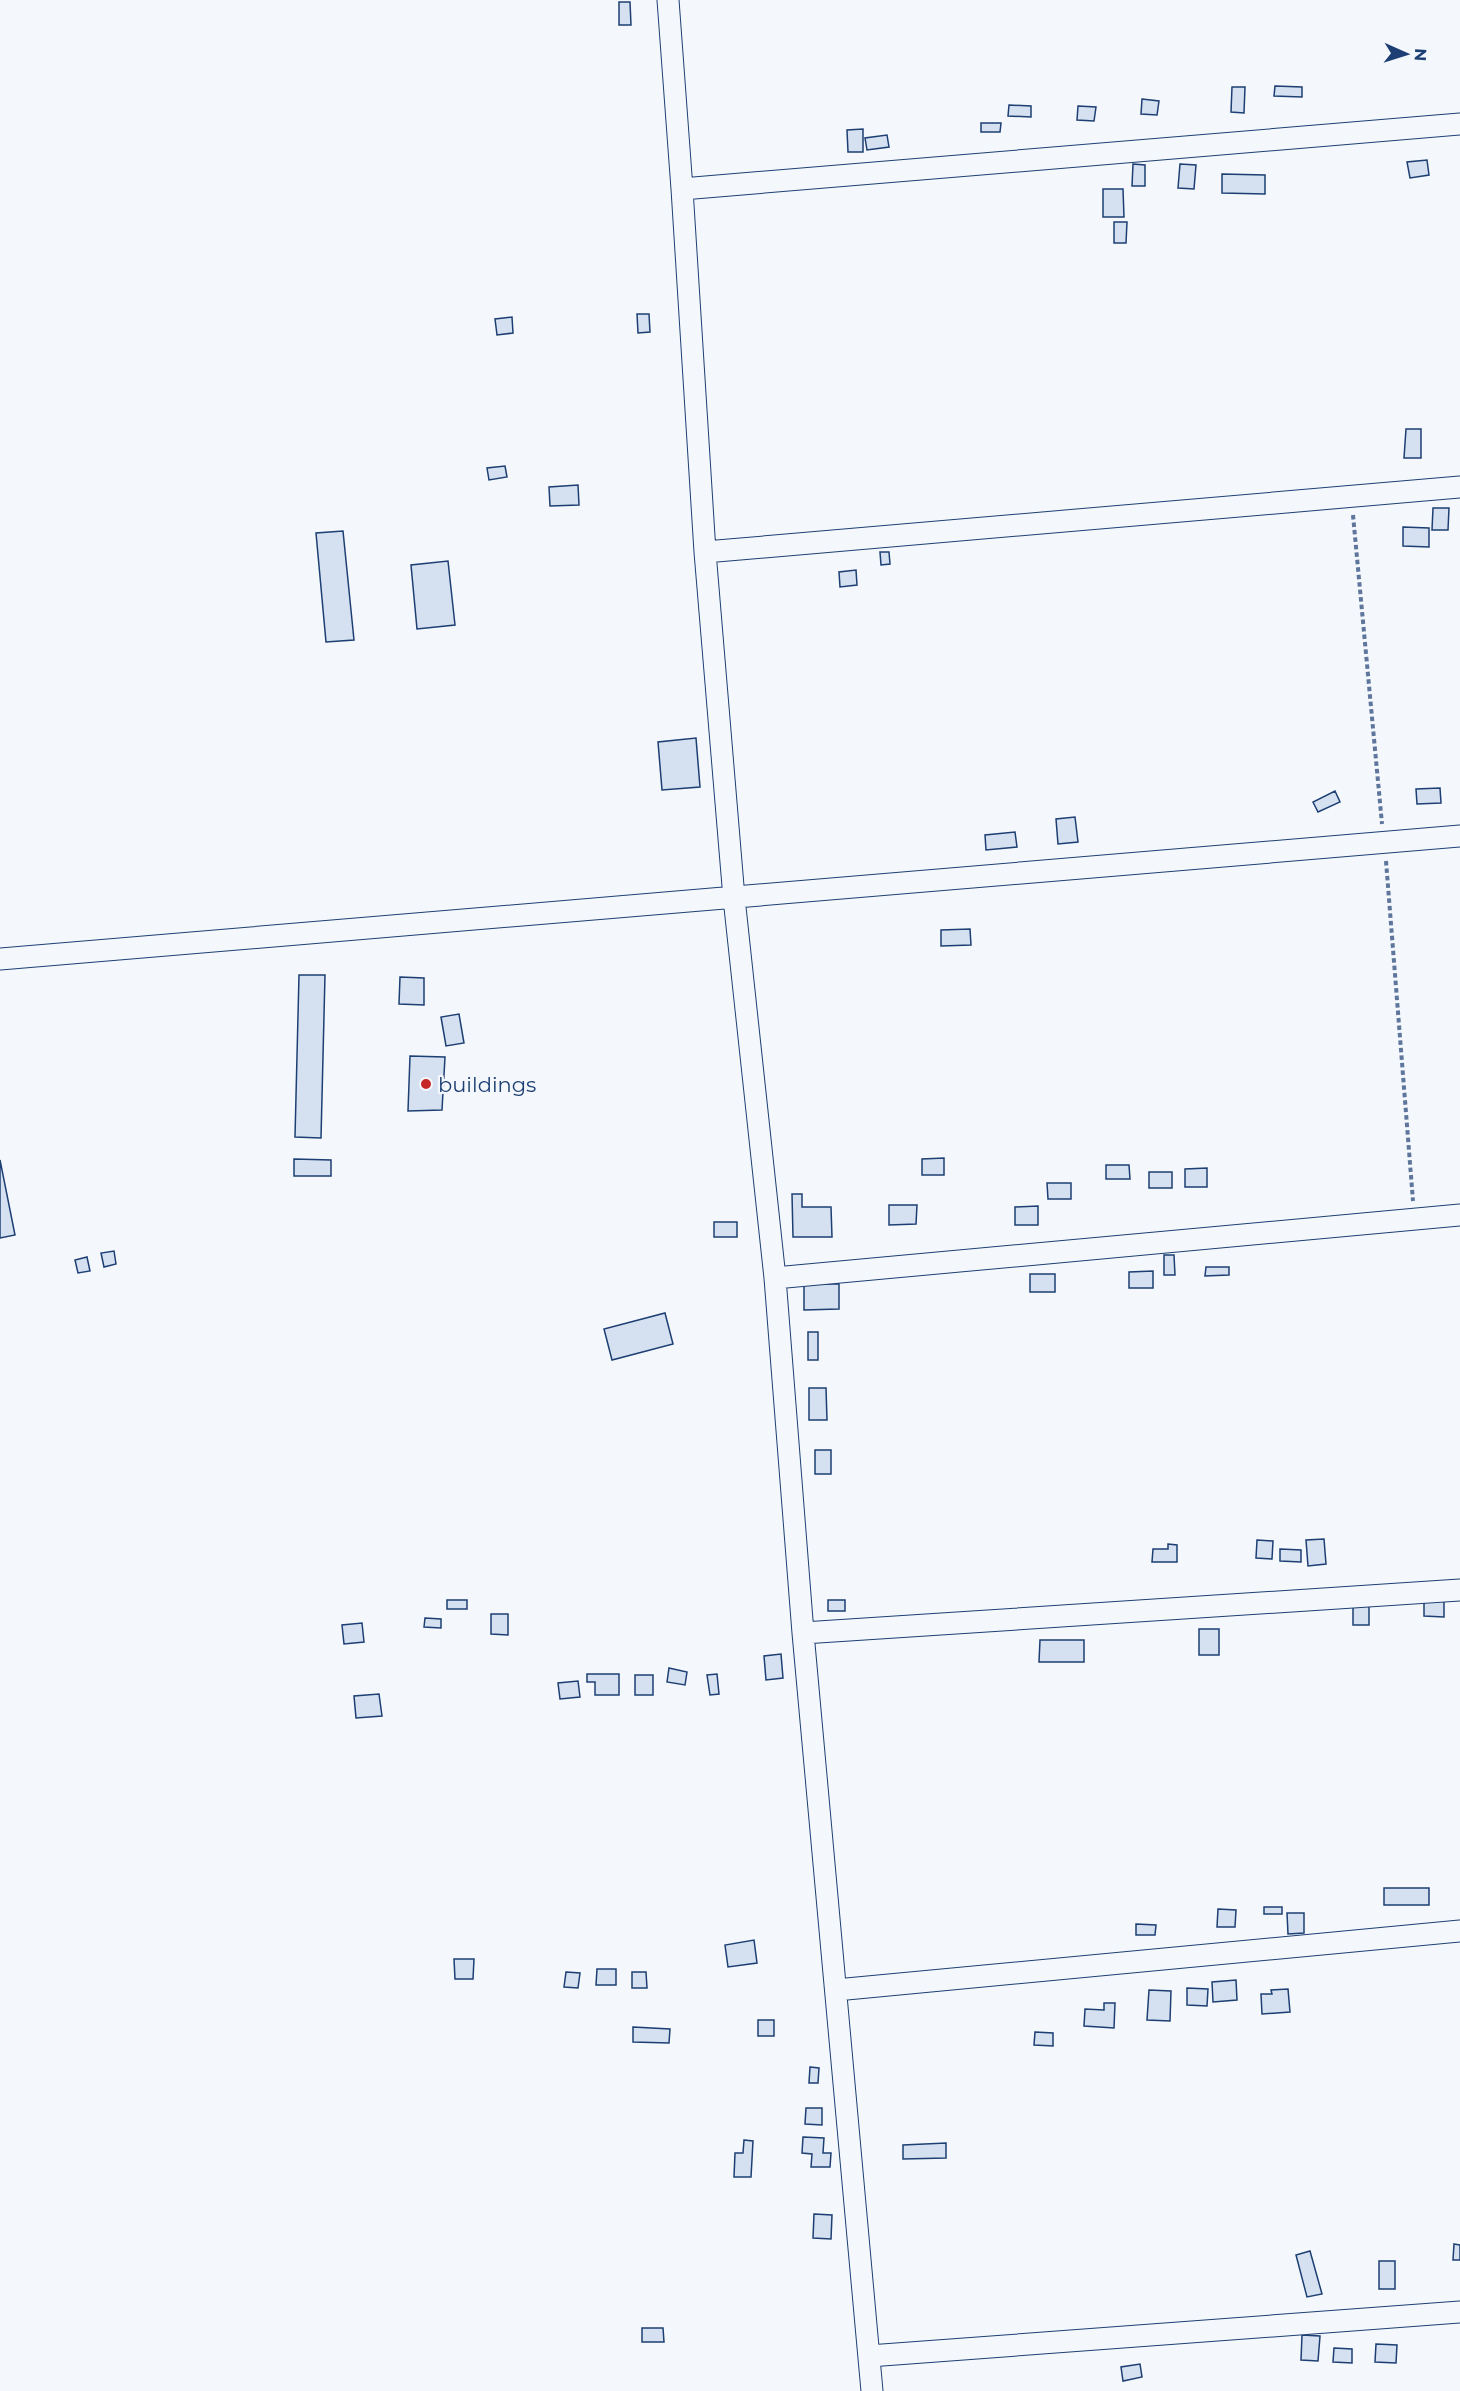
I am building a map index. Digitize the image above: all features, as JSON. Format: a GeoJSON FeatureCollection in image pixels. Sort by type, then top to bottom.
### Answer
{"type":"FeatureCollection","features":[{"type":"Feature","properties":{"kind":"street"},"geometry":{"type":"LineString","coordinates":[[668,0],[705,552],[734,898],[775,1278],[803,1633],[872,2391]]}},
{"type":"Feature","properties":{"kind":"street"},"geometry":{"type":"LineString","coordinates":[[682,189],[1460,124]]}},
{"type":"Feature","properties":{"kind":"street"},"geometry":{"type":"LineString","coordinates":[[705,552],[1460,487]]}},
{"type":"Feature","properties":{"kind":"street"},"geometry":{"type":"LineString","coordinates":[[0,959],[1460,836]]}},
{"type":"Feature","properties":{"kind":"street"},"geometry":{"type":"LineString","coordinates":[[775,1278],[1460,1215]]}},
{"type":"Feature","properties":{"kind":"street"},"geometry":{"type":"LineString","coordinates":[[803,1633],[1460,1590]]}},
{"type":"Feature","properties":{"kind":"street"},"geometry":{"type":"LineString","coordinates":[[836,1990],[1460,1931]]}},
{"type":"Feature","properties":{"kind":"street"},"geometry":{"type":"LineString","coordinates":[[869,2356],[1460,2312]]}},
{"type":"Feature","properties":{"kind":"building"},"geometry":{"type":"Polygon","coordinates":[[[619,2],[630,2],[631,25],[619,25],[619,2]]]}},
{"type":"Feature","properties":{"kind":"building"},"geometry":{"type":"Polygon","coordinates":[[[1275,86],[1302,87],[1302,97],[1274,96],[1275,86]]]}},
{"type":"Feature","properties":{"kind":"building"},"geometry":{"type":"Polygon","coordinates":[[[1232,87],[1245,87],[1244,113],[1231,112],[1232,87]]]}},
{"type":"Feature","properties":{"kind":"building"},"geometry":{"type":"Polygon","coordinates":[[[1142,99],[1159,101],[1157,115],[1141,114],[1142,99]]]}},
{"type":"Feature","properties":{"kind":"building"},"geometry":{"type":"Polygon","coordinates":[[[1009,105],[1031,106],[1031,117],[1008,116],[1009,105]]]}},
{"type":"Feature","properties":{"kind":"building"},"geometry":{"type":"Polygon","coordinates":[[[1078,106],[1096,107],[1094,121],[1077,120],[1078,106]]]}},
{"type":"Feature","properties":{"kind":"building"},"geometry":{"type":"Polygon","coordinates":[[[981,123],[1001,123],[1000,132],[981,132],[981,123]]]}},
{"type":"Feature","properties":{"kind":"building"},"geometry":{"type":"Polygon","coordinates":[[[863,129],[863,152],[848,152],[847,130],[863,129]]]}},
{"type":"Feature","properties":{"kind":"building"},"geometry":{"type":"Polygon","coordinates":[[[887,135],[889,147],[867,150],[865,138],[887,135]]]}},
{"type":"Feature","properties":{"kind":"building"},"geometry":{"type":"Polygon","coordinates":[[[1427,160],[1429,175],[1410,178],[1407,162],[1427,160]]]}},
{"type":"Feature","properties":{"kind":"building"},"geometry":{"type":"Polygon","coordinates":[[[1133,164],[1145,165],[1145,186],[1132,186],[1133,164]]]}},
{"type":"Feature","properties":{"kind":"building"},"geometry":{"type":"Polygon","coordinates":[[[1180,164],[1196,165],[1194,189],[1178,188],[1180,164]]]}},
{"type":"Feature","properties":{"kind":"building"},"geometry":{"type":"Polygon","coordinates":[[[1222,174],[1265,175],[1265,194],[1222,193],[1222,174]]]}},
{"type":"Feature","properties":{"kind":"building"},"geometry":{"type":"Polygon","coordinates":[[[1103,189],[1123,189],[1124,217],[1103,217],[1103,189]]]}},
{"type":"Feature","properties":{"kind":"building"},"geometry":{"type":"Polygon","coordinates":[[[1114,222],[1127,222],[1126,243],[1114,243],[1114,222]]]}},
{"type":"Feature","properties":{"kind":"building"},"geometry":{"type":"Polygon","coordinates":[[[637,314],[649,314],[650,332],[638,333],[637,314]]]}},
{"type":"Feature","properties":{"kind":"building"},"geometry":{"type":"Polygon","coordinates":[[[512,317],[513,333],[497,335],[495,319],[512,317]]]}},
{"type":"Feature","properties":{"kind":"building"},"geometry":{"type":"Polygon","coordinates":[[[1406,429],[1421,429],[1421,458],[1404,458],[1406,429]]]}},
{"type":"Feature","properties":{"kind":"building"},"geometry":{"type":"Polygon","coordinates":[[[505,466],[507,477],[489,480],[487,468],[505,466]]]}},
{"type":"Feature","properties":{"kind":"building"},"geometry":{"type":"Polygon","coordinates":[[[578,485],[579,505],[550,506],[549,487],[578,485]]]}},
{"type":"Feature","properties":{"kind":"building"},"geometry":{"type":"Polygon","coordinates":[[[1433,508],[1449,508],[1448,530],[1432,530],[1433,508]]]}},
{"type":"Feature","properties":{"kind":"building"},"geometry":{"type":"Polygon","coordinates":[[[1403,527],[1429,528],[1429,547],[1403,546],[1403,527]]]}},
{"type":"Feature","properties":{"kind":"building"},"geometry":{"type":"Polygon","coordinates":[[[343,531],[354,640],[326,642],[316,533],[343,531]]]}},
{"type":"Feature","properties":{"kind":"building"},"geometry":{"type":"Polygon","coordinates":[[[880,552],[889,552],[890,564],[881,565],[880,552]]]}},
{"type":"Feature","properties":{"kind":"building"},"geometry":{"type":"Polygon","coordinates":[[[448,561],[455,625],[417,629],[411,565],[448,561]]]}},
{"type":"Feature","properties":{"kind":"building"},"geometry":{"type":"Polygon","coordinates":[[[856,570],[857,585],[840,587],[839,572],[856,570]]]}},
{"type":"Feature","properties":{"kind":"building"},"geometry":{"type":"Polygon","coordinates":[[[696,738],[700,787],[662,790],[658,742],[696,738]]]}},
{"type":"Feature","properties":{"kind":"building"},"geometry":{"type":"Polygon","coordinates":[[[1440,788],[1441,803],[1417,804],[1416,789],[1440,788]]]}},
{"type":"Feature","properties":{"kind":"building"},"geometry":{"type":"Polygon","coordinates":[[[1335,791],[1340,802],[1318,812],[1313,802],[1335,791]]]}},
{"type":"Feature","properties":{"kind":"building"},"geometry":{"type":"Polygon","coordinates":[[[1075,817],[1078,842],[1058,844],[1056,819],[1075,817]]]}},
{"type":"Feature","properties":{"kind":"building"},"geometry":{"type":"Polygon","coordinates":[[[1015,832],[1017,847],[986,850],[985,835],[1015,832]]]}},
{"type":"Feature","properties":{"kind":"building"},"geometry":{"type":"Polygon","coordinates":[[[970,929],[971,945],[941,946],[941,930],[970,929]]]}},
{"type":"Feature","properties":{"kind":"building"},"geometry":{"type":"Polygon","coordinates":[[[299,975],[325,975],[321,1138],[295,1137],[299,975]]]}},
{"type":"Feature","properties":{"kind":"building"},"geometry":{"type":"Polygon","coordinates":[[[400,977],[424,978],[424,1005],[399,1004],[400,977]]]}},
{"type":"Feature","properties":{"kind":"building"},"geometry":{"type":"Polygon","coordinates":[[[459,1014],[464,1043],[446,1046],[441,1017],[459,1014]]]}},
{"type":"Feature","properties":{"kind":"building","name":"buildings"},"geometry":{"type":"Polygon","coordinates":[[[410,1056],[445,1057],[442,1110],[408,1111],[410,1056]]]}},
{"type":"Feature","properties":{"kind":"building"},"geometry":{"type":"Polygon","coordinates":[[[944,1158],[944,1175],[922,1175],[922,1159],[944,1158]]]}},
{"type":"Feature","properties":{"kind":"building"},"geometry":{"type":"Polygon","coordinates":[[[294,1159],[331,1160],[331,1176],[294,1176],[294,1159]]]}},
{"type":"Feature","properties":{"kind":"building"},"geometry":{"type":"Polygon","coordinates":[[[0,1160],[15,1235],[0,1238],[0,1160]]]}},
{"type":"Feature","properties":{"kind":"building"},"geometry":{"type":"Polygon","coordinates":[[[1106,1165],[1129,1165],[1130,1179],[1106,1179],[1106,1165]]]}},
{"type":"Feature","properties":{"kind":"building"},"geometry":{"type":"Polygon","coordinates":[[[1207,1168],[1207,1187],[1185,1187],[1185,1169],[1207,1168]]]}},
{"type":"Feature","properties":{"kind":"building"},"geometry":{"type":"Polygon","coordinates":[[[1149,1172],[1172,1172],[1172,1188],[1149,1188],[1149,1172]]]}},
{"type":"Feature","properties":{"kind":"building"},"geometry":{"type":"Polygon","coordinates":[[[1047,1183],[1071,1183],[1071,1199],[1048,1199],[1047,1183]]]}},
{"type":"Feature","properties":{"kind":"building"},"geometry":{"type":"Polygon","coordinates":[[[792,1194],[802,1194],[802,1207],[831,1207],[832,1237],[793,1237],[792,1194]]]}},
{"type":"Feature","properties":{"kind":"building"},"geometry":{"type":"Polygon","coordinates":[[[889,1205],[917,1205],[916,1224],[889,1225],[889,1205]]]}},
{"type":"Feature","properties":{"kind":"building"},"geometry":{"type":"Polygon","coordinates":[[[1038,1206],[1038,1225],[1015,1225],[1015,1207],[1038,1206]]]}},
{"type":"Feature","properties":{"kind":"building"},"geometry":{"type":"Polygon","coordinates":[[[714,1222],[737,1222],[737,1237],[714,1237],[714,1222]]]}},
{"type":"Feature","properties":{"kind":"building"},"geometry":{"type":"Polygon","coordinates":[[[114,1251],[116,1264],[104,1267],[101,1253],[114,1251]]]}},
{"type":"Feature","properties":{"kind":"building"},"geometry":{"type":"Polygon","coordinates":[[[1164,1255],[1174,1255],[1175,1275],[1164,1275],[1164,1255]]]}},
{"type":"Feature","properties":{"kind":"building"},"geometry":{"type":"Polygon","coordinates":[[[87,1257],[90,1271],[78,1273],[75,1260],[87,1257]]]}},
{"type":"Feature","properties":{"kind":"building"},"geometry":{"type":"Polygon","coordinates":[[[1206,1267],[1229,1267],[1229,1275],[1205,1276],[1206,1267]]]}},
{"type":"Feature","properties":{"kind":"building"},"geometry":{"type":"Polygon","coordinates":[[[1153,1271],[1153,1288],[1129,1288],[1129,1272],[1153,1271]]]}},
{"type":"Feature","properties":{"kind":"building"},"geometry":{"type":"Polygon","coordinates":[[[1030,1274],[1055,1274],[1055,1292],[1030,1292],[1030,1274]]]}},
{"type":"Feature","properties":{"kind":"building"},"geometry":{"type":"Polygon","coordinates":[[[804,1284],[839,1284],[839,1309],[804,1310],[804,1284]]]}},
{"type":"Feature","properties":{"kind":"building"},"geometry":{"type":"Polygon","coordinates":[[[665,1313],[673,1344],[612,1360],[604,1329],[665,1313]]]}},
{"type":"Feature","properties":{"kind":"building"},"geometry":{"type":"Polygon","coordinates":[[[808,1332],[818,1332],[818,1360],[808,1360],[808,1332]]]}},
{"type":"Feature","properties":{"kind":"building"},"geometry":{"type":"Polygon","coordinates":[[[809,1388],[826,1388],[827,1420],[809,1420],[809,1388]]]}},
{"type":"Feature","properties":{"kind":"building"},"geometry":{"type":"Polygon","coordinates":[[[815,1450],[831,1450],[831,1474],[815,1474],[815,1450]]]}},
{"type":"Feature","properties":{"kind":"building"},"geometry":{"type":"Polygon","coordinates":[[[1324,1539],[1326,1564],[1308,1566],[1306,1540],[1324,1539]]]}},
{"type":"Feature","properties":{"kind":"building"},"geometry":{"type":"Polygon","coordinates":[[[1257,1540],[1273,1541],[1272,1559],[1256,1558],[1257,1540]]]}},
{"type":"Feature","properties":{"kind":"building"},"geometry":{"type":"Polygon","coordinates":[[[1168,1544],[1177,1545],[1177,1562],[1152,1562],[1153,1549],[1168,1549],[1168,1544]]]}},
{"type":"Feature","properties":{"kind":"building"},"geometry":{"type":"Polygon","coordinates":[[[1280,1549],[1301,1550],[1301,1562],[1280,1561],[1280,1549]]]}},
{"type":"Feature","properties":{"kind":"building"},"geometry":{"type":"Polygon","coordinates":[[[1424,1597],[1444,1598],[1444,1617],[1424,1616],[1424,1597]]]}},
{"type":"Feature","properties":{"kind":"building"},"geometry":{"type":"Polygon","coordinates":[[[447,1600],[467,1600],[467,1609],[447,1609],[447,1600]]]}},
{"type":"Feature","properties":{"kind":"building"},"geometry":{"type":"Polygon","coordinates":[[[828,1600],[845,1600],[845,1611],[828,1611],[828,1600]]]}},
{"type":"Feature","properties":{"kind":"building"},"geometry":{"type":"Polygon","coordinates":[[[1353,1605],[1369,1605],[1369,1625],[1353,1625],[1353,1605]]]}},
{"type":"Feature","properties":{"kind":"building"},"geometry":{"type":"Polygon","coordinates":[[[491,1614],[508,1614],[508,1635],[491,1634],[491,1614]]]}},
{"type":"Feature","properties":{"kind":"building"},"geometry":{"type":"Polygon","coordinates":[[[425,1618],[441,1619],[441,1628],[424,1627],[425,1618]]]}},
{"type":"Feature","properties":{"kind":"building"},"geometry":{"type":"Polygon","coordinates":[[[362,1623],[364,1642],[344,1644],[342,1625],[362,1623]]]}},
{"type":"Feature","properties":{"kind":"building"},"geometry":{"type":"Polygon","coordinates":[[[1199,1629],[1219,1629],[1219,1655],[1199,1655],[1199,1629]]]}},
{"type":"Feature","properties":{"kind":"building"},"geometry":{"type":"Polygon","coordinates":[[[1040,1640],[1084,1640],[1084,1662],[1039,1662],[1040,1640]]]}},
{"type":"Feature","properties":{"kind":"building"},"geometry":{"type":"Polygon","coordinates":[[[781,1654],[783,1678],[766,1680],[764,1656],[781,1654]]]}},
{"type":"Feature","properties":{"kind":"building"},"geometry":{"type":"Polygon","coordinates":[[[669,1668],[687,1672],[685,1685],[667,1682],[669,1668]]]}},
{"type":"Feature","properties":{"kind":"building"},"geometry":{"type":"Polygon","coordinates":[[[587,1674],[619,1674],[619,1695],[595,1695],[595,1682],[587,1682],[587,1674]]]}},
{"type":"Feature","properties":{"kind":"building"},"geometry":{"type":"Polygon","coordinates":[[[717,1674],[719,1694],[710,1695],[707,1675],[717,1674]]]}},
{"type":"Feature","properties":{"kind":"building"},"geometry":{"type":"Polygon","coordinates":[[[635,1675],[653,1675],[653,1695],[635,1695],[635,1675]]]}},
{"type":"Feature","properties":{"kind":"building"},"geometry":{"type":"Polygon","coordinates":[[[578,1681],[580,1697],[560,1699],[558,1683],[578,1681]]]}},
{"type":"Feature","properties":{"kind":"building"},"geometry":{"type":"Polygon","coordinates":[[[379,1694],[382,1716],[356,1718],[354,1696],[379,1694]]]}},
{"type":"Feature","properties":{"kind":"building"},"geometry":{"type":"Polygon","coordinates":[[[1384,1888],[1429,1888],[1429,1905],[1384,1905],[1384,1888]]]}},
{"type":"Feature","properties":{"kind":"building"},"geometry":{"type":"Polygon","coordinates":[[[1264,1907],[1282,1907],[1282,1914],[1264,1914],[1264,1907]]]}},
{"type":"Feature","properties":{"kind":"building"},"geometry":{"type":"Polygon","coordinates":[[[1218,1909],[1236,1910],[1235,1927],[1217,1927],[1218,1909]]]}},
{"type":"Feature","properties":{"kind":"building"},"geometry":{"type":"Polygon","coordinates":[[[1287,1913],[1304,1913],[1304,1933],[1288,1934],[1287,1913]]]}},
{"type":"Feature","properties":{"kind":"building"},"geometry":{"type":"Polygon","coordinates":[[[1136,1924],[1156,1925],[1155,1935],[1136,1935],[1136,1924]]]}},
{"type":"Feature","properties":{"kind":"building"},"geometry":{"type":"Polygon","coordinates":[[[754,1940],[757,1963],[728,1967],[725,1945],[754,1940]]]}},
{"type":"Feature","properties":{"kind":"building"},"geometry":{"type":"Polygon","coordinates":[[[454,1959],[474,1959],[473,1979],[455,1979],[454,1959]]]}},
{"type":"Feature","properties":{"kind":"building"},"geometry":{"type":"Polygon","coordinates":[[[597,1969],[616,1969],[616,1985],[596,1985],[597,1969]]]}},
{"type":"Feature","properties":{"kind":"building"},"geometry":{"type":"Polygon","coordinates":[[[566,1972],[580,1973],[578,1988],[564,1987],[566,1972]]]}},
{"type":"Feature","properties":{"kind":"building"},"geometry":{"type":"Polygon","coordinates":[[[632,1972],[646,1972],[647,1988],[632,1988],[632,1972]]]}},
{"type":"Feature","properties":{"kind":"building"},"geometry":{"type":"Polygon","coordinates":[[[1236,1980],[1237,2000],[1213,2002],[1212,1982],[1236,1980]]]}},
{"type":"Feature","properties":{"kind":"building"},"geometry":{"type":"Polygon","coordinates":[[[1187,1988],[1208,1989],[1207,2006],[1187,2005],[1187,1988]]]}},
{"type":"Feature","properties":{"kind":"building"},"geometry":{"type":"Polygon","coordinates":[[[1288,1989],[1290,2012],[1262,2014],[1261,1994],[1272,1994],[1271,1990],[1288,1989]]]}},
{"type":"Feature","properties":{"kind":"building"},"geometry":{"type":"Polygon","coordinates":[[[1149,1990],[1171,1991],[1170,2021],[1147,2020],[1149,1990]]]}},
{"type":"Feature","properties":{"kind":"building"},"geometry":{"type":"Polygon","coordinates":[[[1104,2003],[1115,2003],[1114,2028],[1084,2026],[1085,2009],[1104,2010],[1104,2003]]]}},
{"type":"Feature","properties":{"kind":"building"},"geometry":{"type":"Polygon","coordinates":[[[758,2020],[774,2020],[774,2036],[758,2036],[758,2020]]]}},
{"type":"Feature","properties":{"kind":"building"},"geometry":{"type":"Polygon","coordinates":[[[633,2027],[670,2029],[669,2043],[633,2042],[633,2027]]]}},
{"type":"Feature","properties":{"kind":"building"},"geometry":{"type":"Polygon","coordinates":[[[1035,2032],[1053,2033],[1053,2046],[1034,2045],[1035,2032]]]}},
{"type":"Feature","properties":{"kind":"building"},"geometry":{"type":"Polygon","coordinates":[[[810,2067],[819,2068],[818,2083],[809,2083],[810,2067]]]}},
{"type":"Feature","properties":{"kind":"building"},"geometry":{"type":"Polygon","coordinates":[[[806,2108],[822,2108],[822,2125],[805,2124],[806,2108]]]}},
{"type":"Feature","properties":{"kind":"building"},"geometry":{"type":"Polygon","coordinates":[[[803,2137],[824,2138],[823,2153],[831,2153],[830,2167],[811,2167],[812,2154],[802,2153],[803,2137]]]}},
{"type":"Feature","properties":{"kind":"building"},"geometry":{"type":"Polygon","coordinates":[[[744,2140],[753,2141],[751,2177],[734,2177],[735,2153],[743,2153],[744,2140]]]}},
{"type":"Feature","properties":{"kind":"building"},"geometry":{"type":"Polygon","coordinates":[[[946,2143],[946,2158],[903,2159],[903,2145],[946,2143]]]}},
{"type":"Feature","properties":{"kind":"building"},"geometry":{"type":"Polygon","coordinates":[[[814,2214],[832,2215],[831,2239],[813,2238],[814,2214]]]}},
{"type":"Feature","properties":{"kind":"building"},"geometry":{"type":"Polygon","coordinates":[[[1454,2244],[1460,2245],[1460,2260],[1453,2260],[1454,2244]]]}},
{"type":"Feature","properties":{"kind":"building"},"geometry":{"type":"Polygon","coordinates":[[[1310,2251],[1322,2294],[1307,2297],[1296,2255],[1310,2251]]]}},
{"type":"Feature","properties":{"kind":"building"},"geometry":{"type":"Polygon","coordinates":[[[1379,2261],[1395,2261],[1395,2289],[1379,2289],[1379,2261]]]}},
{"type":"Feature","properties":{"kind":"building"},"geometry":{"type":"Polygon","coordinates":[[[642,2328],[663,2328],[664,2342],[642,2342],[642,2328]]]}},
{"type":"Feature","properties":{"kind":"building"},"geometry":{"type":"Polygon","coordinates":[[[1302,2335],[1320,2336],[1318,2361],[1301,2360],[1302,2335]]]}},
{"type":"Feature","properties":{"kind":"building"},"geometry":{"type":"Polygon","coordinates":[[[1376,2344],[1397,2345],[1396,2363],[1375,2362],[1376,2344]]]}},
{"type":"Feature","properties":{"kind":"building"},"geometry":{"type":"Polygon","coordinates":[[[1334,2348],[1352,2349],[1352,2363],[1333,2362],[1334,2348]]]}},
{"type":"Feature","properties":{"kind":"building"},"geometry":{"type":"Polygon","coordinates":[[[1140,2364],[1142,2377],[1123,2381],[1121,2367],[1140,2364]]]}},
{"type":"Feature","properties":{"kind":"place","name":"buildings"},"geometry":{"type":"Point","coordinates":[426,1084]}}]}
